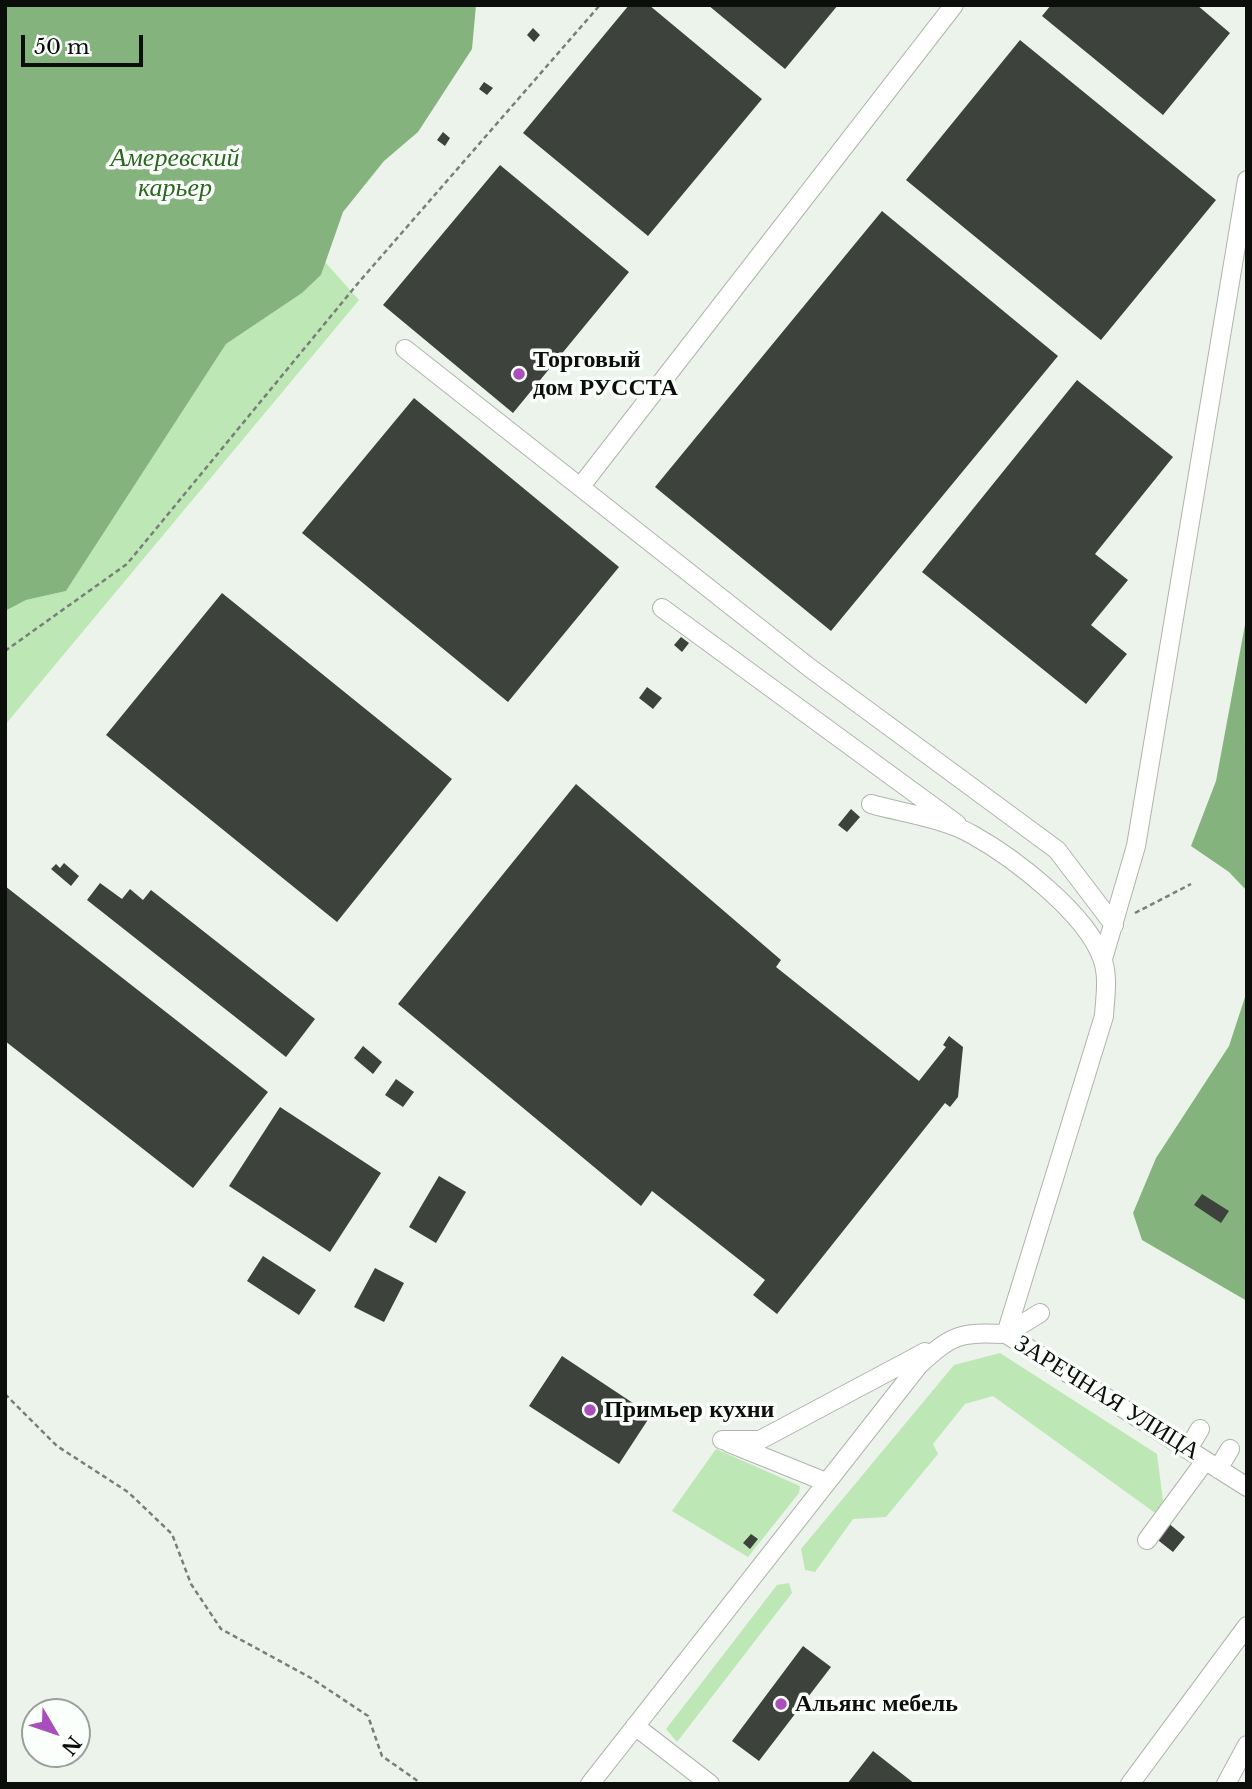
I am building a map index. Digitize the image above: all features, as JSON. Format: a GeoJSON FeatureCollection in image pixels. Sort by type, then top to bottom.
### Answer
{"type":"FeatureCollection","features":[{"type":"Feature","properties":{"kind":"street"},"geometry":{"type":"LineString","coordinates":[[580,486],[954,5]]}},
{"type":"Feature","properties":{"kind":"street"},"geometry":{"type":"LineString","coordinates":[[1103,959],[1136,846],[1247,180]]}},
{"type":"Feature","properties":{"kind":"street"},"geometry":{"type":"LineString","coordinates":[[405,349],[810,668],[1057,850],[1114,925]]}},
{"type":"Feature","properties":{"kind":"street"},"geometry":{"type":"LineString","coordinates":[[662,608],[1027,872],[1086,928],[1103,959],[1106,987],[1104,1016],[1006,1334]]}},
{"type":"Feature","properties":{"kind":"street"},"geometry":{"type":"LineString","coordinates":[[871,804],[971,834]]}},
{"type":"Feature","properties":{"kind":"street"},"geometry":{"type":"LineString","coordinates":[[1006,1334],[1040,1313]]}},
{"type":"Feature","properties":{"kind":"street","name":"ЗАРЕЧНАЯ УЛИЦА"},"geometry":{"type":"LineString","coordinates":[[590,1784],[919,1365],[945,1342],[970,1332],[1006,1334],[1247,1487]]}},
{"type":"Feature","properties":{"kind":"street"},"geometry":{"type":"LineString","coordinates":[[826,1482],[722,1440],[760,1440],[945,1342]]}},
{"type":"Feature","properties":{"kind":"street"},"geometry":{"type":"LineString","coordinates":[[1188,1449],[1200,1429]]}},
{"type":"Feature","properties":{"kind":"street"},"geometry":{"type":"LineString","coordinates":[[1147,1540],[1211,1465],[1230,1449]]}},
{"type":"Feature","properties":{"kind":"street"},"geometry":{"type":"LineString","coordinates":[[1130,1784],[1247,1626]]}},
{"type":"Feature","properties":{"kind":"street"},"geometry":{"type":"LineString","coordinates":[[635,1726],[710,1784]]}},
{"type":"Feature","properties":{"kind":"street"},"geometry":{"type":"LineString","coordinates":[[1226,1784],[1247,1745]]}},
{"type":"Feature","properties":{"kind":"path"},"geometry":{"type":"LineString","coordinates":[[5,651],[127,564],[359,282],[600,5]]}},
{"type":"Feature","properties":{"kind":"path"},"geometry":{"type":"LineString","coordinates":[[1114,925],[1191,884]]}},
{"type":"Feature","properties":{"kind":"path"},"geometry":{"type":"LineString","coordinates":[[5,1394],[57,1446],[128,1492],[172,1534],[191,1584],[220,1629],[311,1678],[368,1716],[382,1756],[422,1784]]}},
{"type":"Feature","properties":{"kind":"shaded area"},"geometry":{"type":"Polygon","coordinates":[[[325,262],[359,300],[5,725],[5,611],[26,600],[66,591],[226,344],[302,293],[321,275],[325,262]]]}},
{"type":"Feature","properties":{"kind":"shaded area"},"geometry":{"type":"Polygon","coordinates":[[[1000,1353],[1157,1454],[1164,1508],[1158,1515],[993,1396],[965,1404],[933,1444],[938,1454],[886,1517],[853,1519],[815,1572],[805,1570],[801,1549],[954,1365],[1000,1353]]]}},
{"type":"Feature","properties":{"kind":"shaded area"},"geometry":{"type":"Polygon","coordinates":[[[716,1449],[800,1486],[799,1493],[748,1557],[672,1511],[716,1449]]]}},
{"type":"Feature","properties":{"kind":"shaded area"},"geometry":{"type":"Polygon","coordinates":[[[789,1583],[792,1593],[677,1742],[666,1729],[777,1585],[789,1583]]]}},
{"type":"Feature","properties":{"kind":"water","name":"Амеревский карьер"},"geometry":{"type":"Polygon","coordinates":[[[5,5],[476,5],[472,49],[418,132],[384,161],[343,212],[321,275],[302,293],[226,344],[66,591],[26,600],[5,611],[5,5]]]}},
{"type":"Feature","properties":{"kind":"water"},"geometry":{"type":"Polygon","coordinates":[[[1247,614],[1247,891],[1229,872],[1191,846],[1216,781],[1247,614]]]}},
{"type":"Feature","properties":{"kind":"water"},"geometry":{"type":"Polygon","coordinates":[[[1247,991],[1247,1301],[1142,1240],[1133,1213],[1156,1158],[1229,1046],[1247,991]]]}},
{"type":"Feature","properties":{"kind":"building"},"geometry":{"type":"Polygon","coordinates":[[[629,5],[649,5],[762,99],[648,236],[523,133],[629,5]]]}},
{"type":"Feature","properties":{"kind":"building"},"geometry":{"type":"Polygon","coordinates":[[[708,5],[838,5],[785,69],[708,5]]]}},
{"type":"Feature","properties":{"kind":"building"},"geometry":{"type":"Polygon","coordinates":[[[1051,5],[1197,5],[1230,33],[1163,115],[1042,16],[1051,5]]]}},
{"type":"Feature","properties":{"kind":"building"},"geometry":{"type":"Polygon","coordinates":[[[533,28],[540,35],[534,42],[527,35],[533,28]]]}},
{"type":"Feature","properties":{"kind":"building"},"geometry":{"type":"Polygon","coordinates":[[[1020,40],[1216,200],[1101,340],[906,180],[1020,40]]]}},
{"type":"Feature","properties":{"kind":"building"},"geometry":{"type":"Polygon","coordinates":[[[484,82],[493,88],[487,95],[479,89],[484,82]]]}},
{"type":"Feature","properties":{"kind":"building"},"geometry":{"type":"Polygon","coordinates":[[[443,132],[450,138],[445,146],[437,140],[443,132]]]}},
{"type":"Feature","properties":{"kind":"building"},"geometry":{"type":"Polygon","coordinates":[[[500,165],[629,272],[513,413],[383,305],[500,165]]]}},
{"type":"Feature","properties":{"kind":"building"},"geometry":{"type":"Polygon","coordinates":[[[882,211],[1058,356],[831,631],[655,487],[882,211]]]}},
{"type":"Feature","properties":{"kind":"building"},"geometry":{"type":"Polygon","coordinates":[[[1077,380],[1173,457],[1095,554],[1128,580],[1091,625],[1127,654],[1086,704],[922,572],[1077,380]]]}},
{"type":"Feature","properties":{"kind":"building"},"geometry":{"type":"Polygon","coordinates":[[[414,398],[619,567],[508,702],[302,533],[414,398]]]}},
{"type":"Feature","properties":{"kind":"building"},"geometry":{"type":"Polygon","coordinates":[[[222,593],[452,779],[337,922],[106,735],[222,593]]]}},
{"type":"Feature","properties":{"kind":"building"},"geometry":{"type":"Polygon","coordinates":[[[681,637],[689,643],[682,652],[674,645],[681,637]]]}},
{"type":"Feature","properties":{"kind":"building"},"geometry":{"type":"Polygon","coordinates":[[[647,687],[662,698],[653,709],[639,698],[647,687]]]}},
{"type":"Feature","properties":{"kind":"building"},"geometry":{"type":"Polygon","coordinates":[[[576,784],[781,960],[776,967],[919,1081],[946,1047],[943,1045],[949,1036],[963,1047],[958,1097],[950,1107],[945,1103],[777,1314],[753,1295],[765,1280],[652,1191],[641,1206],[398,1004],[576,784]]]}},
{"type":"Feature","properties":{"kind":"building"},"geometry":{"type":"Polygon","coordinates":[[[851,809],[860,817],[847,832],[838,825],[851,809]]]}},
{"type":"Feature","properties":{"kind":"building"},"geometry":{"type":"Polygon","coordinates":[[[64,863],[79,876],[71,886],[51,869],[56,864],[60,868],[64,863]]]}},
{"type":"Feature","properties":{"kind":"building"},"geometry":{"type":"Polygon","coordinates":[[[100,883],[122,899],[130,889],[143,900],[151,890],[315,1019],[286,1057],[87,900],[100,883]]]}},
{"type":"Feature","properties":{"kind":"building"},"geometry":{"type":"Polygon","coordinates":[[[5,886],[268,1092],[193,1188],[5,1041],[5,886]]]}},
{"type":"Feature","properties":{"kind":"building"},"geometry":{"type":"Polygon","coordinates":[[[363,1046],[382,1062],[373,1074],[354,1058],[363,1046]]]}},
{"type":"Feature","properties":{"kind":"building"},"geometry":{"type":"Polygon","coordinates":[[[396,1079],[414,1092],[403,1107],[385,1095],[396,1079]]]}},
{"type":"Feature","properties":{"kind":"building"},"geometry":{"type":"Polygon","coordinates":[[[280,1107],[381,1173],[330,1252],[229,1186],[280,1107]]]}},
{"type":"Feature","properties":{"kind":"building"},"geometry":{"type":"Polygon","coordinates":[[[439,1176],[466,1192],[436,1243],[409,1227],[439,1176]]]}},
{"type":"Feature","properties":{"kind":"building"},"geometry":{"type":"Polygon","coordinates":[[[1202,1194],[1229,1211],[1221,1223],[1194,1205],[1202,1194]]]}},
{"type":"Feature","properties":{"kind":"building"},"geometry":{"type":"Polygon","coordinates":[[[263,1256],[316,1290],[299,1315],[247,1281],[263,1256]]]}},
{"type":"Feature","properties":{"kind":"building"},"geometry":{"type":"Polygon","coordinates":[[[375,1268],[404,1283],[384,1322],[354,1307],[375,1268]]]}},
{"type":"Feature","properties":{"kind":"building","name":"Примьер кухни"},"geometry":{"type":"Polygon","coordinates":[[[562,1356],[651,1415],[619,1464],[529,1406],[562,1356]]]}},
{"type":"Feature","properties":{"kind":"building"},"geometry":{"type":"Polygon","coordinates":[[[1167,1522],[1185,1537],[1173,1552],[1154,1537],[1167,1522]]]}},
{"type":"Feature","properties":{"kind":"building"},"geometry":{"type":"Polygon","coordinates":[[[751,1534],[758,1539],[750,1549],[743,1543],[751,1534]]]}},
{"type":"Feature","properties":{"kind":"building","name":"Альянс мебель"},"geometry":{"type":"Polygon","coordinates":[[[803,1646],[831,1667],[759,1761],[732,1741],[803,1646]]]}},
{"type":"Feature","properties":{"kind":"building"},"geometry":{"type":"Polygon","coordinates":[[[873,1751],[915,1784],[847,1784],[873,1751]]]}},
{"type":"Feature","properties":{"kind":"place","name":"Торговый дом РУССТА"},"geometry":{"type":"Point","coordinates":[519,374]}},
{"type":"Feature","properties":{"kind":"place","name":"Примьер кухни"},"geometry":{"type":"Point","coordinates":[590,1410]}},
{"type":"Feature","properties":{"kind":"place","name":"Альянс мебель"},"geometry":{"type":"Point","coordinates":[781,1704]}}]}
